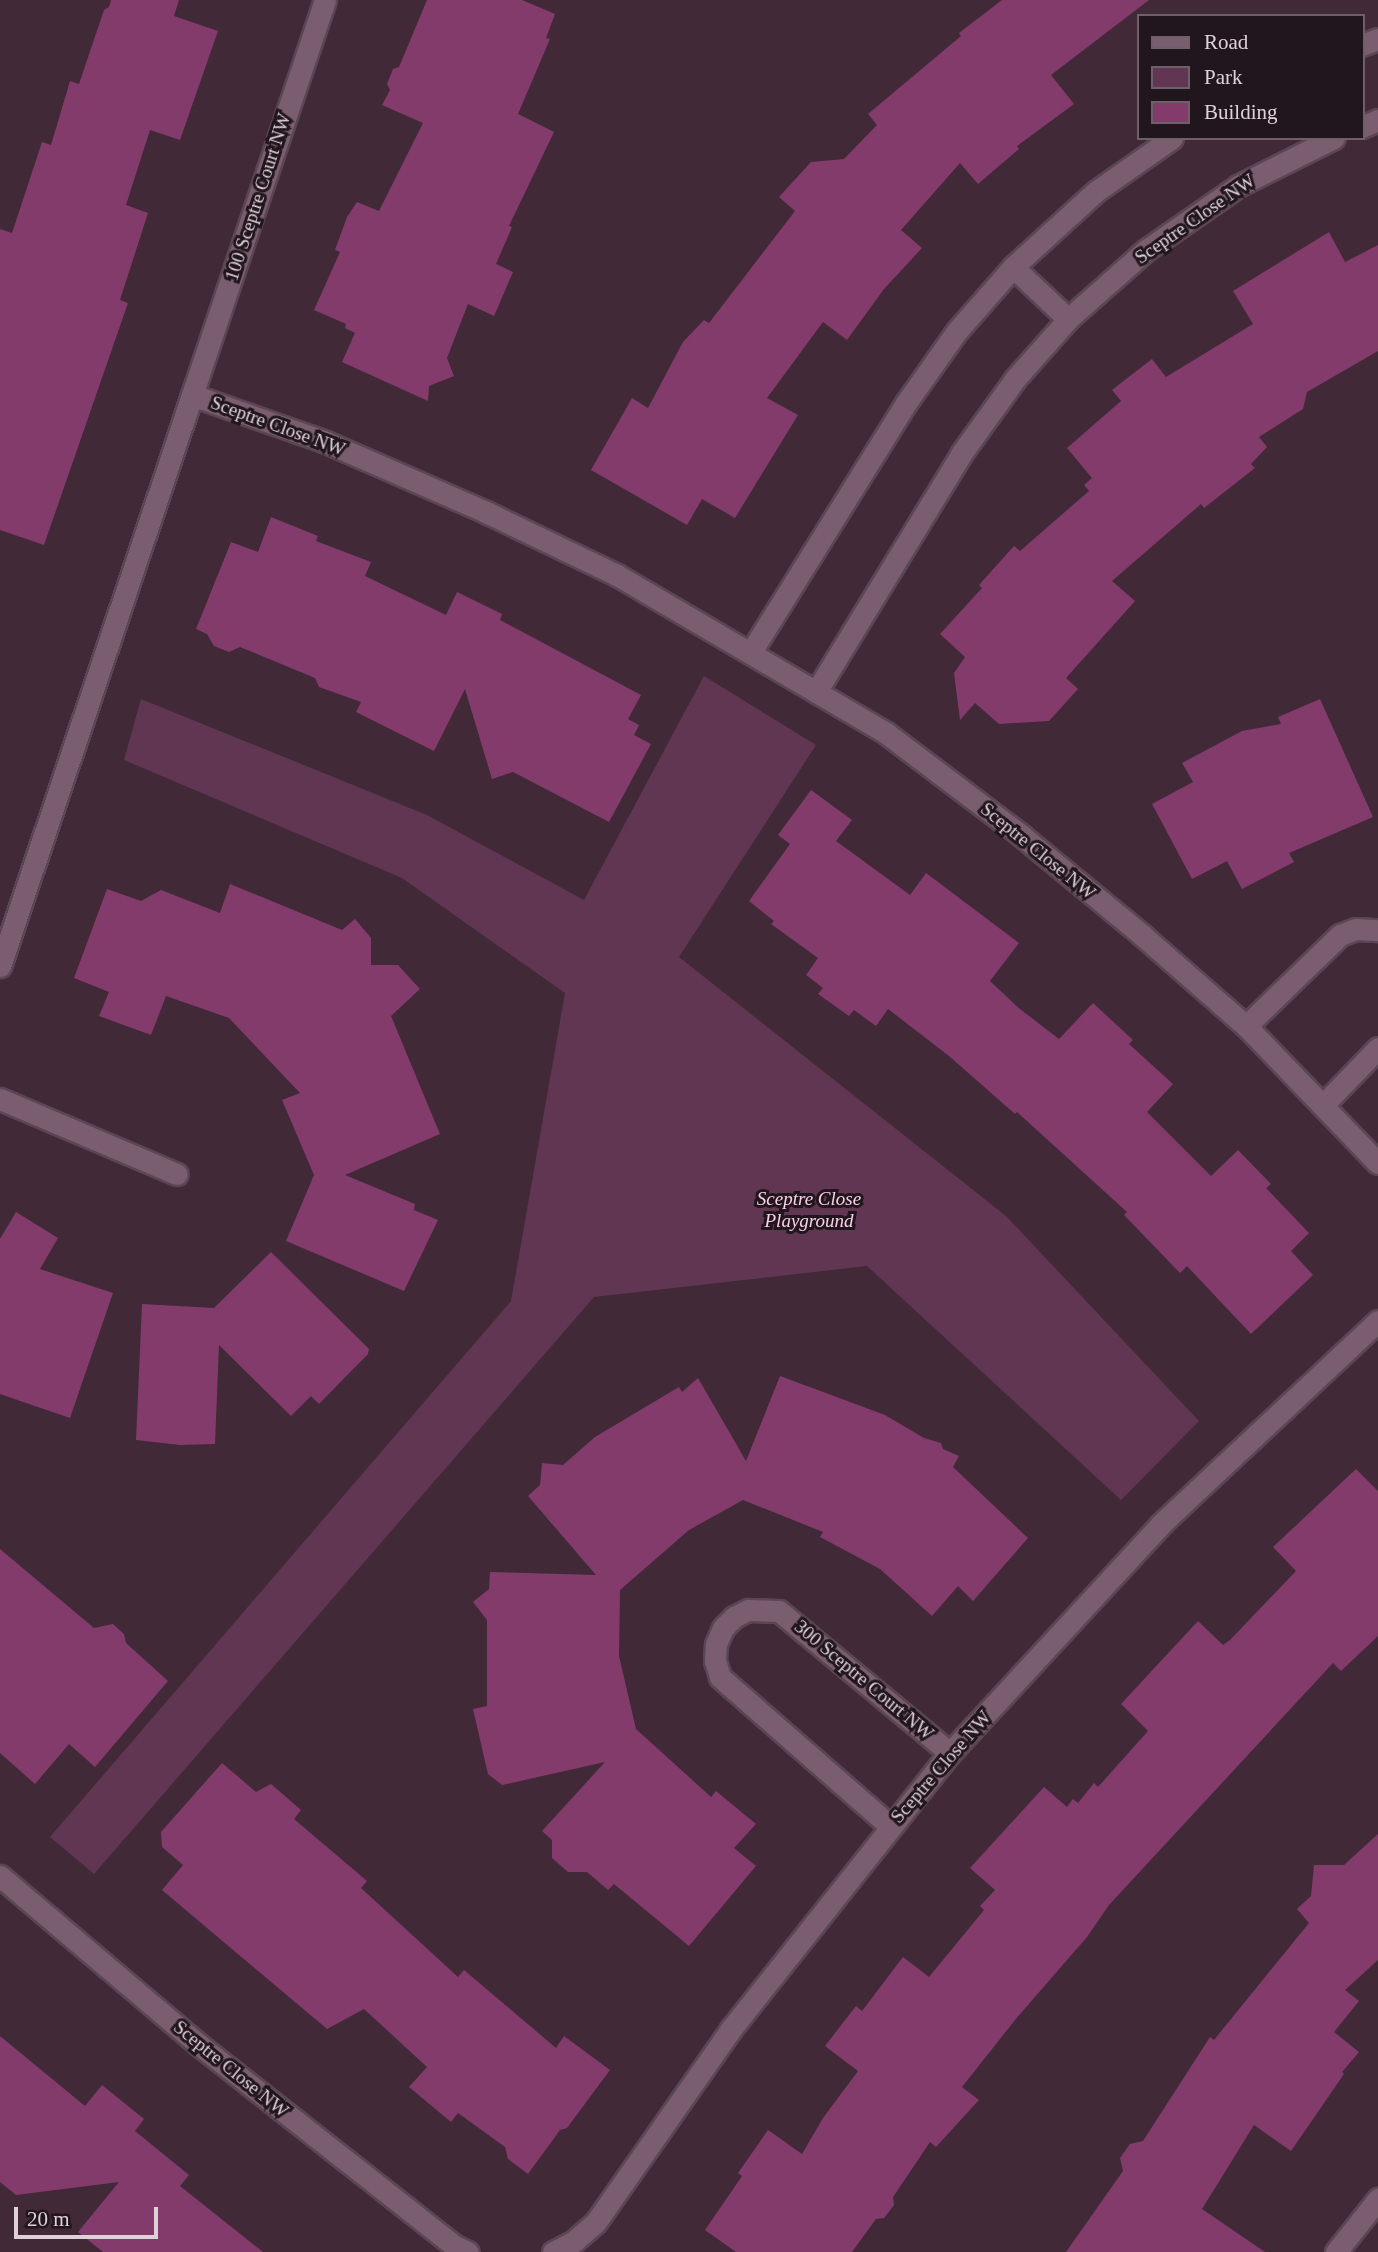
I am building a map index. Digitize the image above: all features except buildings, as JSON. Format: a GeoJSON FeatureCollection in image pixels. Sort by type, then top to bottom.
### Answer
{"type":"FeatureCollection","features":[{"type":"Feature","properties":{"kind":"street","name":"100 Sceptre Court NW"},"geometry":{"type":"LineString","coordinates":[[192,395],[325,0]]}},
{"type":"Feature","properties":{"kind":"street"},"geometry":{"type":"LineString","coordinates":[[751,652],[906,403],[957,331],[1013,267],[1095,192],[1169,140]]}},
{"type":"Feature","properties":{"kind":"street","name":"Sceptre Close NW"},"geometry":{"type":"LineString","coordinates":[[816,692],[961,454],[1015,379],[1069,319],[1146,250],[1238,186],[1330,140]]}},
{"type":"Feature","properties":{"kind":"street"},"geometry":{"type":"LineString","coordinates":[[1013,267],[1069,319]]}},
{"type":"Feature","properties":{"kind":"street","name":"Sceptre Close NW"},"geometry":{"type":"LineString","coordinates":[[0,966],[192,395],[326,442],[486,512],[617,575],[886,733],[1022,836],[1142,935],[1246,1026],[1378,1163]]}},
{"type":"Feature","properties":{"kind":"street"},"geometry":{"type":"LineString","coordinates":[[1246,1026],[1340,935],[1356,929],[1378,930]]}},
{"type":"Feature","properties":{"kind":"street"},"geometry":{"type":"LineString","coordinates":[[1324,1104],[1378,1048]]}},
{"type":"Feature","properties":{"kind":"street"},"geometry":{"type":"LineString","coordinates":[[0,1099],[177,1174]]}},
{"type":"Feature","properties":{"kind":"street","name":"Sceptre Close NW"},"geometry":{"type":"LineString","coordinates":[[553,2252],[573,2242],[596,2222],[732,2029],[950,1753],[1161,1524],[1378,1321]]}},
{"type":"Feature","properties":{"kind":"street","name":"300 Sceptre Court NW"},"geometry":{"type":"LineString","coordinates":[[890,1826],[720,1677],[715,1661],[716,1644],[723,1628],[734,1617],[748,1610],[779,1611],[950,1753]]}},
{"type":"Feature","properties":{"kind":"street","name":"Sceptre Close NW"},"geometry":{"type":"LineString","coordinates":[[0,1876],[198,2044],[455,2246],[468,2252]]}},
{"type":"Feature","properties":{"kind":"street"},"geometry":{"type":"LineString","coordinates":[[1336,2252],[1378,2199]]}},
{"type":"Feature","properties":{"kind":"green space","name":"Sceptre Close Playground"},"geometry":{"type":"Polygon","coordinates":[[[704,676],[816,745],[679,957],[1006,1216],[1199,1421],[1121,1500],[867,1266],[594,1297],[94,1874],[50,1837],[511,1301],[565,993],[402,878],[124,760],[141,699],[427,815],[584,900],[704,676]]]}}]}
